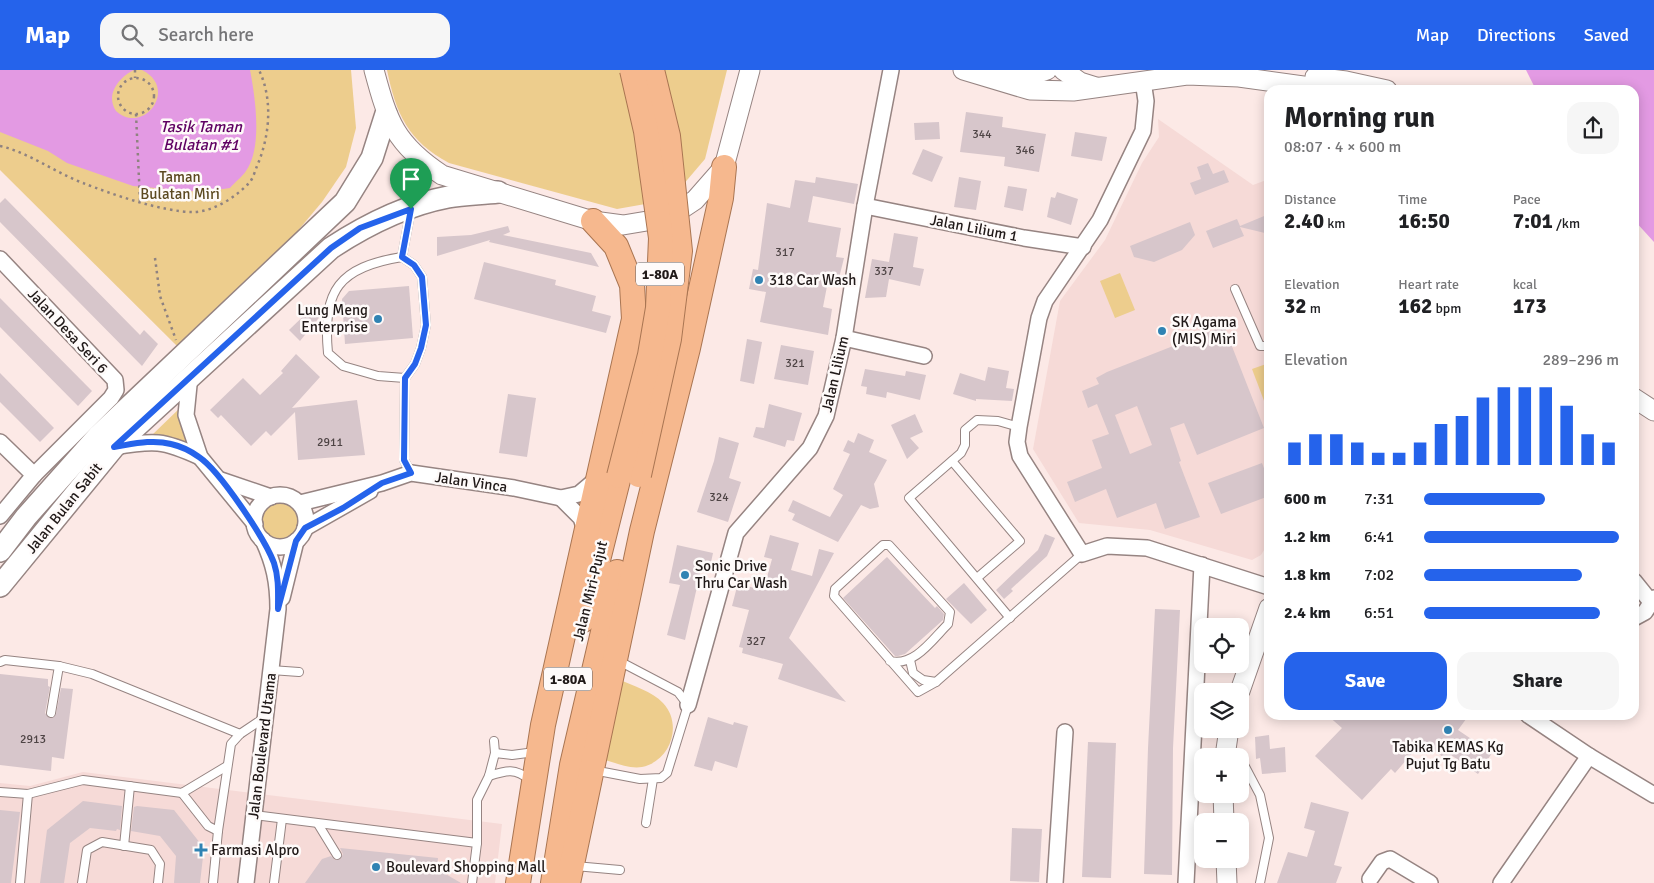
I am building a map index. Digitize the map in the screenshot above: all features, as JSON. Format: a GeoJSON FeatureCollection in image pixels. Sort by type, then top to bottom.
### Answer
{"type":"FeatureCollection","features":[{"type":"Feature","properties":{"kind":"highway","name":"1-80A"},"geometry":{"type":"LineString","coordinates":[[619,476],[650,355],[658,308],[661,238],[646,131],[632,70]]}},
{"type":"Feature","properties":{"kind":"highway"},"geometry":{"type":"LineString","coordinates":[[518,883],[538,752],[586,533],[619,476],[668,348],[680,251],[668,136],[652,70]]}},
{"type":"Feature","properties":{"kind":"highway"},"geometry":{"type":"LineString","coordinates":[[570,874],[642,532],[696,314],[721,198],[724,167]]}},
{"type":"Feature","properties":{"kind":"highway"},"geometry":{"type":"LineString","coordinates":[[593,221],[616,246],[632,285],[635,309],[619,476]]}},
{"type":"Feature","properties":{"kind":"highway"},"geometry":{"type":"LineString","coordinates":[[635,309],[652,295],[681,301],[696,314]]}},
{"type":"Feature","properties":{"kind":"highway","name":"Jalan Miri-Pujut"},"geometry":{"type":"LineString","coordinates":[[527,883],[561,709],[619,476]]}},
{"type":"Feature","properties":{"kind":"highway","name":"Jalan Miri-Pujut"},"geometry":{"type":"LineString","coordinates":[[553,883],[619,476]]}},
{"type":"Feature","properties":{"kind":"main road","name":"Jalan Bulan Sabit"},"geometry":{"type":"LineString","coordinates":[[0,551],[26,517],[99,435],[345,202],[372,158],[386,114]]}},
{"type":"Feature","properties":{"kind":"main road","name":"Jalan Bulan Sabit"},"geometry":{"type":"LineString","coordinates":[[0,586],[114,447],[190,375],[331,248],[360,228],[411,209],[447,197],[498,192]]}},
{"type":"Feature","properties":{"kind":"street"},"geometry":{"type":"LineString","coordinates":[[374,70],[386,114],[401,140],[424,163],[442,175],[593,221],[635,224],[670,215],[695,200],[724,167],[750,70]]}},
{"type":"Feature","properties":{"kind":"street","name":"Jalan Lilium"},"geometry":{"type":"LineString","coordinates":[[688,705],[736,533],[810,448],[826,416],[844,338],[865,206],[891,70]]}},
{"type":"Feature","properties":{"kind":"street"},"geometry":{"type":"LineString","coordinates":[[962,70],[1030,90],[1073,91],[1187,75],[1324,79]]}},
{"type":"Feature","properties":{"kind":"street"},"geometry":{"type":"LineString","coordinates":[[990,70],[1023,74],[1047,70]]}},
{"type":"Feature","properties":{"kind":"street"},"geometry":{"type":"LineString","coordinates":[[1063,70],[1080,82],[1096,87]]}},
{"type":"Feature","properties":{"kind":"street"},"geometry":{"type":"LineString","coordinates":[[1262,70],[1364,85]]}},
{"type":"Feature","properties":{"kind":"street"},"geometry":{"type":"LineString","coordinates":[[1143,81],[1146,101],[1143,131],[1100,220],[1045,301],[1039,318],[1017,442],[1026,468],[1082,554],[1107,546],[1126,545],[1147,548],[1264,585]]}},
{"type":"Feature","properties":{"kind":"street","name":"Jalan Lilium 1"},"geometry":{"type":"LineString","coordinates":[[865,206],[1024,238],[1083,247]]}},
{"type":"Feature","properties":{"kind":"street","name":"Jalan Desa Seri 6"},"geometry":{"type":"LineString","coordinates":[[0,259],[114,380],[116,390],[111,398],[34,474],[0,516]]}},
{"type":"Feature","properties":{"kind":"street"},"geometry":{"type":"LineString","coordinates":[[844,338],[924,356]]}},
{"type":"Feature","properties":{"kind":"street"},"geometry":{"type":"LineString","coordinates":[[190,375],[186,414],[200,458]]}},
{"type":"Feature","properties":{"kind":"street"},"geometry":{"type":"LineString","coordinates":[[1639,401],[1654,411]]}},
{"type":"Feature","properties":{"kind":"street"},"geometry":{"type":"LineString","coordinates":[[0,442],[34,474]]}},
{"type":"Feature","properties":{"kind":"street"},"geometry":{"type":"LineString","coordinates":[[114,447],[144,442],[172,444],[200,458],[221,480],[254,524],[263,540],[276,546],[283,546],[296,541],[305,528],[343,508],[382,483]]}},
{"type":"Feature","properties":{"kind":"street","name":"Jalan Vinca"},"geometry":{"type":"LineString","coordinates":[[382,483],[411,473],[514,488],[561,498]]}},
{"type":"Feature","properties":{"kind":"street"},"geometry":{"type":"LineString","coordinates":[[561,498],[579,494],[619,476]]}},
{"type":"Feature","properties":{"kind":"street"},"geometry":{"type":"LineString","coordinates":[[221,480],[271,496],[286,495],[300,503],[306,519],[305,528]]}},
{"type":"Feature","properties":{"kind":"street"},"geometry":{"type":"LineString","coordinates":[[300,503],[382,483]]}},
{"type":"Feature","properties":{"kind":"street"},"geometry":{"type":"LineString","coordinates":[[254,524],[259,506],[271,496]]}},
{"type":"Feature","properties":{"kind":"street"},"geometry":{"type":"LineString","coordinates":[[561,498],[581,518],[586,533]]}},
{"type":"Feature","properties":{"kind":"street","name":"Jalan Boulevard Utama"},"geometry":{"type":"LineString","coordinates":[[246,883],[278,609],[278,582],[274,563],[263,540]]}},
{"type":"Feature","properties":{"kind":"street","name":"Jalan Boulevard Utama"},"geometry":{"type":"LineString","coordinates":[[278,609],[296,541]]}},
{"type":"Feature","properties":{"kind":"street"},"geometry":{"type":"LineString","coordinates":[[1186,883],[1202,565]]}},
{"type":"Feature","properties":{"kind":"street"},"geometry":{"type":"LineString","coordinates":[[1639,592],[1647,610]]}},
{"type":"Feature","properties":{"kind":"street"},"geometry":{"type":"LineString","coordinates":[[1243,683],[1264,622]]}},
{"type":"Feature","properties":{"kind":"street"},"geometry":{"type":"LineString","coordinates":[[1535,720],[1589,756],[1654,795]]}},
{"type":"Feature","properties":{"kind":"street"},"geometry":{"type":"LineString","coordinates":[[1055,883],[1065,732]]}},
{"type":"Feature","properties":{"kind":"street"},"geometry":{"type":"LineString","coordinates":[[1502,883],[1589,756]]}},
{"type":"Feature","properties":{"kind":"street"},"geometry":{"type":"LineString","coordinates":[[1370,879],[1382,862],[1390,859],[1430,883]]}},
{"type":"Feature","properties":{"kind":"street"},"geometry":{"type":"LineString","coordinates":[[1226,868],[1227,883]]}},
{"type":"Feature","properties":{"kind":"lane"},"geometry":{"type":"LineString","coordinates":[[402,257],[411,209]]}},
{"type":"Feature","properties":{"kind":"lane"},"geometry":{"type":"LineString","coordinates":[[405,378],[378,376],[343,366],[328,353],[325,324],[331,300],[338,286],[356,269],[377,261],[402,257],[414,265],[422,277],[426,325],[415,364],[405,378],[404,460],[411,473]]}},
{"type":"Feature","properties":{"kind":"lane"},"geometry":{"type":"LineString","coordinates":[[1235,289],[1260,346],[1264,346]]}},
{"type":"Feature","properties":{"kind":"lane"},"geometry":{"type":"LineString","coordinates":[[1010,618],[909,498],[961,453],[965,445],[965,430],[977,420],[998,421],[1019,427]]}},
{"type":"Feature","properties":{"kind":"lane"},"geometry":{"type":"LineString","coordinates":[[952,461],[1020,541],[977,578]]}},
{"type":"Feature","properties":{"kind":"lane"},"geometry":{"type":"LineString","coordinates":[[890,661],[900,663],[910,660],[948,624],[950,612],[886,544],[835,589],[834,596],[890,661],[918,692],[936,682],[1082,554]]}},
{"type":"Feature","properties":{"kind":"lane"},"geometry":{"type":"LineString","coordinates":[[0,662],[6,660],[60,666],[92,674],[240,734]]}},
{"type":"Feature","properties":{"kind":"lane"},"geometry":{"type":"LineString","coordinates":[[592,769],[640,779],[661,778],[667,772],[688,705],[678,692],[615,660]]}},
{"type":"Feature","properties":{"kind":"lane"},"geometry":{"type":"LineString","coordinates":[[910,660],[913,673],[923,680],[936,682]]}},
{"type":"Feature","properties":{"kind":"lane"},"geometry":{"type":"LineString","coordinates":[[51,713],[60,666]]}},
{"type":"Feature","properties":{"kind":"lane"},"geometry":{"type":"LineString","coordinates":[[271,670],[299,672]]}},
{"type":"Feature","properties":{"kind":"lane"},"geometry":{"type":"LineString","coordinates":[[213,883],[218,831],[231,744],[240,734],[266,717]]}},
{"type":"Feature","properties":{"kind":"lane"},"geometry":{"type":"LineString","coordinates":[[472,883],[477,843],[477,800],[489,776],[495,753],[494,741]]}},
{"type":"Feature","properties":{"kind":"lane"},"geometry":{"type":"LineString","coordinates":[[495,753],[512,755],[538,752]]}},
{"type":"Feature","properties":{"kind":"lane"},"geometry":{"type":"LineString","coordinates":[[0,792],[28,794],[83,780],[182,793],[227,766]]}},
{"type":"Feature","properties":{"kind":"lane"},"geometry":{"type":"LineString","coordinates":[[489,776],[512,769],[518,771],[534,783]]}},
{"type":"Feature","properties":{"kind":"lane"},"geometry":{"type":"LineString","coordinates":[[1249,774],[1260,795],[1269,838],[1260,883]]}},
{"type":"Feature","properties":{"kind":"lane"},"geometry":{"type":"LineString","coordinates":[[646,823],[653,779]]}},
{"type":"Feature","properties":{"kind":"lane"},"geometry":{"type":"LineString","coordinates":[[124,846],[130,786]]}},
{"type":"Feature","properties":{"kind":"lane"},"geometry":{"type":"LineString","coordinates":[[182,793],[208,826],[218,831]]}},
{"type":"Feature","properties":{"kind":"lane"},"geometry":{"type":"LineString","coordinates":[[20,883],[28,794]]}},
{"type":"Feature","properties":{"kind":"lane"},"geometry":{"type":"LineString","coordinates":[[254,816],[477,843]]}},
{"type":"Feature","properties":{"kind":"lane"},"geometry":{"type":"LineString","coordinates":[[274,883],[282,819]]}},
{"type":"Feature","properties":{"kind":"lane"},"geometry":{"type":"LineString","coordinates":[[318,824],[337,855]]}},
{"type":"Feature","properties":{"kind":"lane"},"geometry":{"type":"LineString","coordinates":[[82,883],[87,850],[102,842],[151,850],[160,864],[158,883]]}},
{"type":"Feature","properties":{"kind":"lane"},"geometry":{"type":"LineString","coordinates":[[570,874],[620,870]]}},
{"type":"Feature","properties":{"kind":"path"},"geometry":{"type":"LineString","coordinates":[[135,70],[135,78]]}},
{"type":"Feature","properties":{"kind":"path"},"geometry":{"type":"LineString","coordinates":[[0,146],[27,155],[82,183],[162,207],[194,212],[224,203],[250,182],[262,156],[270,110],[265,82],[259,70]]}},
{"type":"Feature","properties":{"kind":"path"},"geometry":{"type":"LineString","coordinates":[[135,78],[148,82],[154,92],[152,104],[149,108],[136,114],[126,111],[121,106],[118,94],[123,83],[135,78]]}},
{"type":"Feature","properties":{"kind":"path"},"geometry":{"type":"LineString","coordinates":[[136,114],[140,201]]}},
{"type":"Feature","properties":{"kind":"path"},"geometry":{"type":"LineString","coordinates":[[155,258],[160,296],[173,337],[187,352]]}},
{"type":"Feature","properties":{"kind":"shaded area","name":"SK Agama (MIS) Miri"},"geometry":{"type":"Polygon","coordinates":[[[1158,119],[1253,185],[1264,181],[1264,550],[1261,555],[1252,560],[1150,530],[1079,523],[1033,449],[1060,301],[1105,240],[1142,163],[1159,137],[1158,119]]]}},
{"type":"Feature","properties":{"kind":"shaded area"},"geometry":{"type":"Polygon","coordinates":[[[83,772],[502,824],[495,883],[0,883],[0,783],[30,786],[83,772]]]}},
{"type":"Feature","properties":{"kind":"green space","name":"Taman Bulatan Miri"},"geometry":{"type":"Polygon","coordinates":[[[0,70],[351,70],[356,128],[346,167],[322,202],[290,240],[178,347],[0,170],[0,70]]]}},
{"type":"Feature","properties":{"kind":"green space"},"geometry":{"type":"Polygon","coordinates":[[[387,70],[727,70],[705,159],[682,186],[651,203],[617,209],[449,163],[423,145],[406,125],[395,100],[387,70]]]}},
{"type":"Feature","properties":{"kind":"green space"},"geometry":{"type":"Polygon","coordinates":[[[1120,273],[1135,310],[1115,318],[1100,281],[1120,273]]]}},
{"type":"Feature","properties":{"kind":"green space"},"geometry":{"type":"Polygon","coordinates":[[[1264,365],[1264,401],[1252,369],[1264,365]]]}},
{"type":"Feature","properties":{"kind":"green space"},"geometry":{"type":"Polygon","coordinates":[[[183,405],[181,427],[189,448],[150,437],[183,405]]]}},
{"type":"Feature","properties":{"kind":"green space"},"geometry":{"type":"Polygon","coordinates":[[[279,501],[292,507],[298,520],[292,533],[279,539],[266,533],[260,520],[266,507],[279,501]]]}},
{"type":"Feature","properties":{"kind":"green space"},"geometry":{"type":"Polygon","coordinates":[[[618,679],[659,699],[669,712],[672,721],[673,731],[667,750],[652,763],[642,767],[628,766],[605,760],[618,679]]]}},
{"type":"Feature","properties":{"kind":"water","name":"Tasik Taman Bulatan #1"},"geometry":{"type":"Polygon","coordinates":[[[0,70],[134,70],[123,77],[115,87],[112,99],[116,111],[127,117],[137,118],[146,114],[153,107],[157,97],[157,88],[153,78],[142,70],[250,70],[256,121],[255,149],[251,161],[244,173],[230,188],[202,192],[133,186],[67,163],[48,151],[0,132],[0,70]]]}},
{"type":"Feature","properties":{"kind":"water"},"geometry":{"type":"Polygon","coordinates":[[[1526,70],[1654,70],[1654,242],[1639,226],[1639,85],[1534,85],[1526,70]]]}},
{"type":"Feature","properties":{"kind":"building"},"geometry":{"type":"Polygon","coordinates":[[[966,112],[1003,117],[1002,127],[1046,134],[1039,172],[1004,166],[1005,157],[960,152],[966,112]]]}},
{"type":"Feature","properties":{"kind":"building"},"geometry":{"type":"Polygon","coordinates":[[[939,122],[940,139],[915,140],[914,123],[939,122]]]}},
{"type":"Feature","properties":{"kind":"building"},"geometry":{"type":"Polygon","coordinates":[[[1075,132],[1107,137],[1102,161],[1071,156],[1075,132]]]}},
{"type":"Feature","properties":{"kind":"building"},"geometry":{"type":"Polygon","coordinates":[[[923,149],[943,157],[932,182],[912,174],[923,149]]]}},
{"type":"Feature","properties":{"kind":"building"},"geometry":{"type":"Polygon","coordinates":[[[1208,163],[1213,174],[1224,170],[1229,182],[1195,195],[1190,183],[1201,179],[1197,167],[1208,163]]]}},
{"type":"Feature","properties":{"kind":"building"},"geometry":{"type":"Polygon","coordinates":[[[816,177],[858,184],[854,204],[813,196],[808,222],[841,228],[836,257],[844,258],[839,278],[829,276],[823,307],[832,309],[828,335],[760,322],[766,292],[749,289],[753,269],[758,270],[767,203],[790,208],[795,180],[815,183],[816,177]]]}},
{"type":"Feature","properties":{"kind":"building"},"geometry":{"type":"Polygon","coordinates":[[[959,177],[981,181],[976,210],[954,207],[959,177]]]}},
{"type":"Feature","properties":{"kind":"building"},"geometry":{"type":"Polygon","coordinates":[[[1008,186],[1027,189],[1023,211],[1004,207],[1008,186]]]}},
{"type":"Feature","properties":{"kind":"building"},"geometry":{"type":"Polygon","coordinates":[[[1057,192],[1078,199],[1071,225],[1047,217],[1051,197],[1055,198],[1057,192]]]}},
{"type":"Feature","properties":{"kind":"building"},"geometry":{"type":"Polygon","coordinates":[[[5,198],[140,335],[144,330],[158,344],[142,366],[0,222],[0,203],[5,198]]]}},
{"type":"Feature","properties":{"kind":"building"},"geometry":{"type":"Polygon","coordinates":[[[1264,216],[1264,233],[1240,227],[1244,236],[1213,248],[1206,231],[1237,219],[1240,226],[1264,216]]]}},
{"type":"Feature","properties":{"kind":"building"},"geometry":{"type":"Polygon","coordinates":[[[1190,222],[1195,235],[1182,250],[1154,262],[1134,257],[1130,246],[1190,222]]]}},
{"type":"Feature","properties":{"kind":"building"},"geometry":{"type":"Polygon","coordinates":[[[508,226],[510,232],[503,235],[591,253],[599,267],[489,242],[490,240],[437,256],[437,237],[471,235],[508,226]]]}},
{"type":"Feature","properties":{"kind":"building"},"geometry":{"type":"Polygon","coordinates":[[[894,233],[918,237],[913,267],[924,269],[920,286],[889,279],[886,297],[865,298],[872,259],[889,262],[894,233]]]}},
{"type":"Feature","properties":{"kind":"building"},"geometry":{"type":"Polygon","coordinates":[[[484,262],[556,280],[555,285],[596,296],[592,311],[611,316],[606,333],[474,299],[484,262]]]}},
{"type":"Feature","properties":{"kind":"building","name":"Lung Meng Enterprise"},"geometry":{"type":"Polygon","coordinates":[[[409,286],[413,338],[345,344],[342,299],[349,291],[409,286]]]}},
{"type":"Feature","properties":{"kind":"building"},"geometry":{"type":"Polygon","coordinates":[[[0,298],[92,391],[78,406],[0,327],[0,298]]]}},
{"type":"Feature","properties":{"kind":"building"},"geometry":{"type":"Polygon","coordinates":[[[316,304],[323,311],[322,314],[300,341],[289,330],[316,304]]]}},
{"type":"Feature","properties":{"kind":"building"},"geometry":{"type":"Polygon","coordinates":[[[1224,326],[1264,428],[1197,455],[1184,423],[1170,428],[1181,461],[1179,462],[1200,517],[1165,529],[1156,503],[1117,518],[1106,489],[1075,502],[1067,482],[1102,468],[1092,440],[1109,434],[1097,404],[1088,408],[1082,391],[1099,384],[1096,378],[1224,326]],[[1137,406],[1115,415],[1130,454],[1152,445],[1137,406]]]}},
{"type":"Feature","properties":{"kind":"building"},"geometry":{"type":"Polygon","coordinates":[[[747,339],[762,342],[754,384],[740,381],[747,339]]]}},
{"type":"Feature","properties":{"kind":"building"},"geometry":{"type":"Polygon","coordinates":[[[781,345],[814,351],[808,385],[774,379],[781,345]]]}},
{"type":"Feature","properties":{"kind":"building"},"geometry":{"type":"Polygon","coordinates":[[[296,354],[320,377],[292,408],[357,400],[365,455],[298,460],[295,412],[271,436],[266,431],[251,446],[221,415],[218,418],[210,410],[243,378],[260,395],[283,373],[281,371],[296,354]]]}},
{"type":"Feature","properties":{"kind":"building"},"geometry":{"type":"Polygon","coordinates":[[[988,367],[1009,371],[1006,388],[1014,389],[1012,401],[976,399],[976,401],[953,394],[960,373],[985,381],[988,367]]]}},
{"type":"Feature","properties":{"kind":"building"},"geometry":{"type":"Polygon","coordinates":[[[865,369],[905,376],[906,371],[926,375],[920,400],[887,392],[886,398],[866,394],[867,387],[861,386],[865,369]]]}},
{"type":"Feature","properties":{"kind":"building"},"geometry":{"type":"Polygon","coordinates":[[[0,373],[54,428],[40,442],[0,402],[0,373]]]}},
{"type":"Feature","properties":{"kind":"building"},"geometry":{"type":"Polygon","coordinates":[[[508,394],[536,398],[527,457],[499,453],[508,394]]]}},
{"type":"Feature","properties":{"kind":"building"},"geometry":{"type":"Polygon","coordinates":[[[769,404],[802,413],[794,441],[787,440],[785,447],[753,437],[756,427],[764,428],[769,404]]]}},
{"type":"Feature","properties":{"kind":"building"},"geometry":{"type":"Polygon","coordinates":[[[915,414],[923,432],[910,438],[919,448],[907,459],[891,425],[915,414]]]}},
{"type":"Feature","properties":{"kind":"building"},"geometry":{"type":"Polygon","coordinates":[[[858,433],[874,440],[869,452],[887,460],[874,484],[879,507],[870,509],[861,505],[838,542],[792,520],[795,514],[788,511],[793,500],[830,517],[843,495],[833,489],[850,454],[843,451],[848,440],[854,443],[858,433]]]}},
{"type":"Feature","properties":{"kind":"building"},"geometry":{"type":"Polygon","coordinates":[[[719,437],[739,443],[729,478],[741,482],[728,522],[697,512],[714,461],[719,437]]]}},
{"type":"Feature","properties":{"kind":"building"},"geometry":{"type":"Polygon","coordinates":[[[1262,463],[1264,468],[1264,498],[1221,514],[1208,483],[1262,463]]]}},
{"type":"Feature","properties":{"kind":"building"},"geometry":{"type":"Polygon","coordinates":[[[1045,534],[1055,538],[1047,556],[1011,589],[1013,591],[1004,599],[996,590],[1038,550],[1045,534]]]}},
{"type":"Feature","properties":{"kind":"building"},"geometry":{"type":"Polygon","coordinates":[[[770,535],[799,543],[791,570],[812,576],[819,549],[834,553],[789,638],[846,702],[778,679],[783,664],[742,653],[743,648],[739,647],[749,610],[732,606],[738,583],[754,588],[756,579],[766,581],[772,559],[764,557],[770,535]]]}},
{"type":"Feature","properties":{"kind":"building"},"geometry":{"type":"Polygon","coordinates":[[[677,545],[713,553],[710,567],[702,565],[685,640],[667,635],[680,585],[669,583],[677,545]]]}},
{"type":"Feature","properties":{"kind":"building"},"geometry":{"type":"Polygon","coordinates":[[[887,557],[935,608],[937,606],[944,614],[943,620],[905,654],[898,656],[895,656],[843,598],[887,557]]]}},
{"type":"Feature","properties":{"kind":"building"},"geometry":{"type":"Polygon","coordinates":[[[964,583],[987,610],[971,624],[946,599],[964,583]]]}},
{"type":"Feature","properties":{"kind":"building"},"geometry":{"type":"Polygon","coordinates":[[[1155,609],[1180,610],[1173,748],[1172,875],[1144,874],[1155,609]]]}},
{"type":"Feature","properties":{"kind":"building"},"geometry":{"type":"Polygon","coordinates":[[[0,674],[48,679],[48,686],[50,687],[45,713],[50,718],[56,714],[61,688],[73,689],[64,759],[52,757],[51,771],[0,765],[0,674]]]}},
{"type":"Feature","properties":{"kind":"building"},"geometry":{"type":"Polygon","coordinates":[[[708,717],[733,725],[734,722],[748,726],[737,768],[715,761],[712,771],[694,766],[708,717]]]}},
{"type":"Feature","properties":{"kind":"building"},"geometry":{"type":"Polygon","coordinates":[[[1333,720],[1465,720],[1458,730],[1492,753],[1478,774],[1451,755],[1447,760],[1422,742],[1395,773],[1391,769],[1362,800],[1315,756],[1342,728],[1333,720]]]}},
{"type":"Feature","properties":{"kind":"building"},"geometry":{"type":"Polygon","coordinates":[[[1269,735],[1270,749],[1285,747],[1286,772],[1262,774],[1260,758],[1256,759],[1255,737],[1269,735]]]}},
{"type":"Feature","properties":{"kind":"building"},"geometry":{"type":"Polygon","coordinates":[[[1088,742],[1116,743],[1111,878],[1082,877],[1088,742]]]}},
{"type":"Feature","properties":{"kind":"building"},"geometry":{"type":"Polygon","coordinates":[[[83,801],[122,806],[120,830],[90,828],[70,843],[64,883],[40,883],[47,830],[83,801]]]}},
{"type":"Feature","properties":{"kind":"building"},"geometry":{"type":"Polygon","coordinates":[[[1311,802],[1349,812],[1334,865],[1342,867],[1336,883],[1277,883],[1288,852],[1307,857],[1315,831],[1304,828],[1311,802]]]}},
{"type":"Feature","properties":{"kind":"building"},"geometry":{"type":"Polygon","coordinates":[[[134,807],[174,810],[204,848],[200,883],[174,883],[176,856],[160,836],[131,831],[134,807]]]}},
{"type":"Feature","properties":{"kind":"building"},"geometry":{"type":"Polygon","coordinates":[[[0,810],[20,812],[11,883],[0,883],[0,810]]]}},
{"type":"Feature","properties":{"kind":"building"},"geometry":{"type":"Polygon","coordinates":[[[1012,828],[1042,829],[1039,882],[1010,881],[1012,828]]]}},
{"type":"Feature","properties":{"kind":"building","name":"Boulevard Shopping Mall"},"geometry":{"type":"Polygon","coordinates":[[[340,848],[438,858],[437,869],[461,883],[305,883],[322,859],[331,856],[335,860],[340,859],[343,854],[340,848]]]}},
{"type":"Feature","properties":{"kind":"place","name":"318 Car Wash"},"geometry":{"type":"Point","coordinates":[759,280]}},
{"type":"Feature","properties":{"kind":"place","name":"Lung Meng Enterprise"},"geometry":{"type":"Point","coordinates":[378,319]}},
{"type":"Feature","properties":{"kind":"place","name":"SK Agama (MIS) Miri"},"geometry":{"type":"Point","coordinates":[1162,331]}},
{"type":"Feature","properties":{"kind":"place","name":"Sonic Drive Thru Car Wash"},"geometry":{"type":"Point","coordinates":[685,575]}},
{"type":"Feature","properties":{"kind":"place","name":"Tabika KEMAS Kg Pujut Tg Batu"},"geometry":{"type":"Point","coordinates":[1448,730]}},
{"type":"Feature","properties":{"kind":"place","name":"Farmasi Alpro"},"geometry":{"type":"Point","coordinates":[201,850]}},
{"type":"Feature","properties":{"kind":"place","name":"Boulevard Shopping Mall"},"geometry":{"type":"Point","coordinates":[376,867]}},
{"type":"Feature","properties":{"kind":"route"},"geometry":{"type":"LineString","coordinates":[[411,209],[402,257],[414,265],[422,277],[426,325],[415,364],[405,378],[404,460],[411,473],[382,483],[343,508],[305,528],[302,535],[296,541],[278,609],[278,582],[274,563],[263,540],[254,524],[221,480],[200,458],[172,444],[144,442],[114,447],[190,375],[331,248],[360,228],[393,214],[411,209]]}}]}
